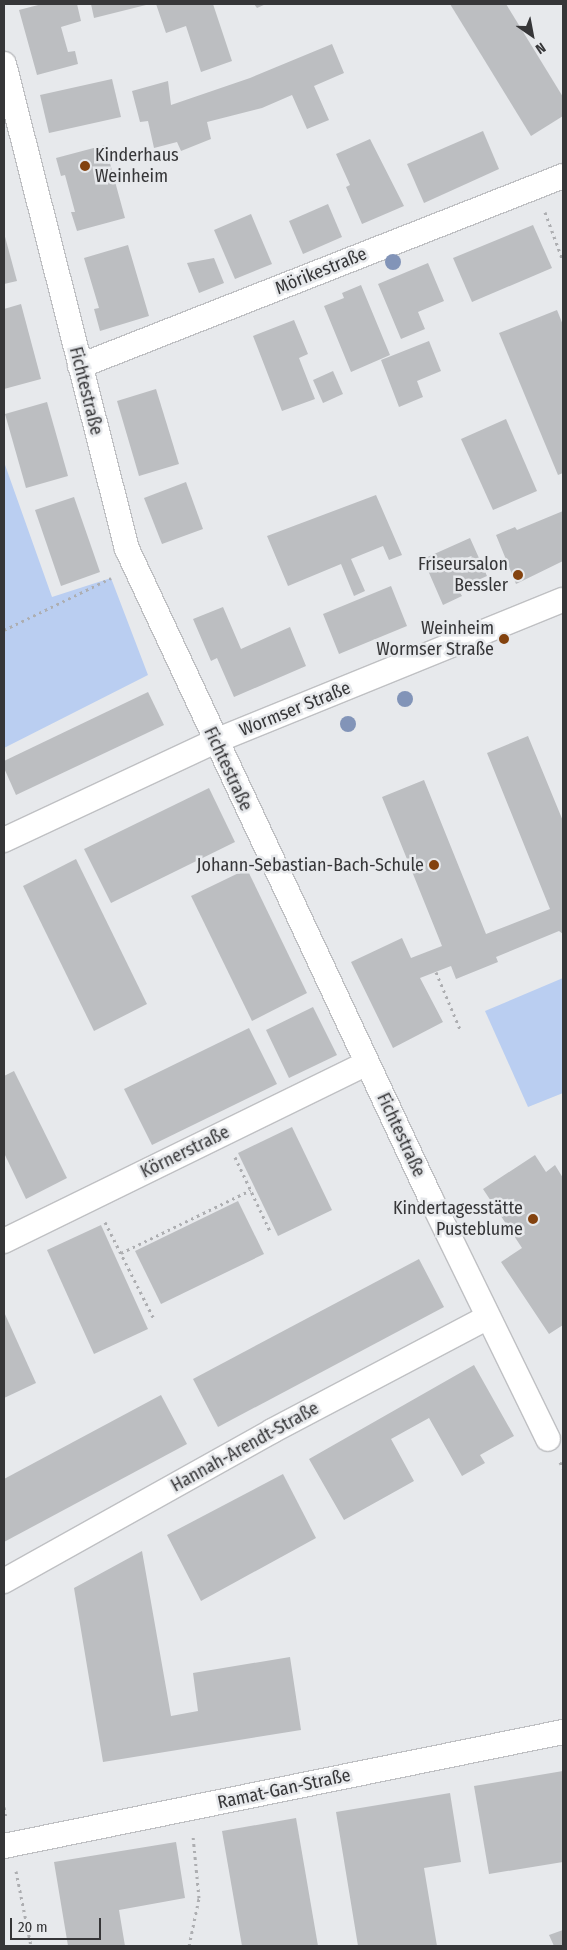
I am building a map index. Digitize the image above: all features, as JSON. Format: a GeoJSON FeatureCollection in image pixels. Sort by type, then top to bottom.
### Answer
{"type":"FeatureCollection","features":[{"type":"Feature","properties":{"kind":"street","name":"Fichtestraße"},"geometry":{"type":"LineString","coordinates":[[4,64],[127,549],[367,1063],[548,1439]]}},
{"type":"Feature","properties":{"kind":"street","name":"Mörikestraße"},"geometry":{"type":"LineString","coordinates":[[80,366],[563,176]]}},
{"type":"Feature","properties":{"kind":"street","name":"Wormser Straße"},"geometry":{"type":"LineString","coordinates":[[4,840],[215,741],[563,600]]}},
{"type":"Feature","properties":{"kind":"street","name":"Körnerstraße"},"geometry":{"type":"LineString","coordinates":[[4,1241],[367,1063]]}},
{"type":"Feature","properties":{"kind":"street","name":"Hannah-Arendt-Straße"},"geometry":{"type":"LineString","coordinates":[[4,1581],[272,1431],[488,1316]]}},
{"type":"Feature","properties":{"kind":"street","name":"Ramat-Gan-Straße"},"geometry":{"type":"LineString","coordinates":[[7,1845],[563,1732]]}},
{"type":"Feature","properties":{"kind":"path"},"geometry":{"type":"LineString","coordinates":[[541,204],[563,261]]}},
{"type":"Feature","properties":{"kind":"path"},"geometry":{"type":"LineString","coordinates":[[4,630],[135,567]]}},
{"type":"Feature","properties":{"kind":"path"},"geometry":{"type":"LineString","coordinates":[[436,972],[460,1029]]}},
{"type":"Feature","properties":{"kind":"path"},"geometry":{"type":"LineString","coordinates":[[224,1133],[271,1233]]}},
{"type":"Feature","properties":{"kind":"path"},"geometry":{"type":"LineString","coordinates":[[121,1253],[250,1190]]}},
{"type":"Feature","properties":{"kind":"path"},"geometry":{"type":"LineString","coordinates":[[92,1197],[154,1319]]}},
{"type":"Feature","properties":{"kind":"path"},"geometry":{"type":"LineString","coordinates":[[4,1807],[7,1845],[31,1946]]}},
{"type":"Feature","properties":{"kind":"path"},"geometry":{"type":"LineString","coordinates":[[189,1946],[199,1898],[190,1808]]}},
{"type":"Feature","properties":{"kind":"shaded area"},"geometry":{"type":"Polygon","coordinates":[[[4,462],[52,597],[111,578],[148,675],[4,748],[4,462]]]}},
{"type":"Feature","properties":{"kind":"shaded area"},"geometry":{"type":"Polygon","coordinates":[[[563,978],[563,1093],[528,1107],[485,1011],[563,978]]]}},
{"type":"Feature","properties":{"kind":"building"},"geometry":{"type":"Polygon","coordinates":[[[42,4],[77,4],[81,21],[61,27],[68,52],[75,51],[78,64],[37,75],[19,10],[42,4]]]}},
{"type":"Feature","properties":{"kind":"building"},"geometry":{"type":"Polygon","coordinates":[[[91,4],[146,4],[146,5],[94,18],[91,4]]]}},
{"type":"Feature","properties":{"kind":"building"},"geometry":{"type":"Polygon","coordinates":[[[156,4],[213,4],[232,61],[201,72],[186,26],[166,33],[156,4]]]}},
{"type":"Feature","properties":{"kind":"building"},"geometry":{"type":"Polygon","coordinates":[[[254,4],[266,4],[257,8],[254,4]]]}},
{"type":"Feature","properties":{"kind":"building"},"geometry":{"type":"Polygon","coordinates":[[[450,4],[506,4],[563,97],[563,116],[531,136],[450,4]]]}},
{"type":"Feature","properties":{"kind":"building"},"geometry":{"type":"Polygon","coordinates":[[[332,44],[344,73],[314,86],[329,120],[307,129],[292,95],[262,108],[207,122],[211,139],[181,151],[177,142],[154,148],[148,121],[140,122],[132,91],[168,81],[171,105],[250,78],[332,44]]]}},
{"type":"Feature","properties":{"kind":"building"},"geometry":{"type":"Polygon","coordinates":[[[112,79],[121,117],[49,133],[40,95],[112,79]]]}},
{"type":"Feature","properties":{"kind":"building"},"geometry":{"type":"Polygon","coordinates":[[[483,131],[499,169],[424,203],[407,164],[483,131]]]}},
{"type":"Feature","properties":{"kind":"building"},"geometry":{"type":"Polygon","coordinates":[[[370,139],[404,206],[362,224],[346,187],[350,185],[336,154],[370,139]]]}},
{"type":"Feature","properties":{"kind":"building"},"geometry":{"type":"Polygon","coordinates":[[[105,145],[125,218],[77,231],[71,212],[75,212],[65,175],[61,176],[56,158],[105,145]]]}},
{"type":"Feature","properties":{"kind":"building"},"geometry":{"type":"Polygon","coordinates":[[[328,204],[342,237],[303,254],[289,221],[328,204]]]}},
{"type":"Feature","properties":{"kind":"building"},"geometry":{"type":"Polygon","coordinates":[[[251,214],[272,264],[235,279],[214,230],[251,214]]]}},
{"type":"Feature","properties":{"kind":"building"},"geometry":{"type":"Polygon","coordinates":[[[533,225],[552,268],[472,302],[453,258],[533,225]]]}},
{"type":"Feature","properties":{"kind":"building"},"geometry":{"type":"Polygon","coordinates":[[[4,233],[17,281],[4,284],[4,233]]]}},
{"type":"Feature","properties":{"kind":"building"},"geometry":{"type":"Polygon","coordinates":[[[128,245],[149,316],[100,331],[94,309],[99,308],[84,258],[128,245]]]}},
{"type":"Feature","properties":{"kind":"building"},"geometry":{"type":"Polygon","coordinates":[[[214,258],[224,283],[199,293],[187,263],[214,258]]]}},
{"type":"Feature","properties":{"kind":"building"},"geometry":{"type":"Polygon","coordinates":[[[428,263],[444,301],[418,312],[425,329],[401,339],[378,284],[428,263]]]}},
{"type":"Feature","properties":{"kind":"building"},"geometry":{"type":"Polygon","coordinates":[[[361,285],[390,355],[351,372],[324,306],[344,298],[342,293],[361,285]]]}},
{"type":"Feature","properties":{"kind":"building"},"geometry":{"type":"Polygon","coordinates":[[[21,304],[41,379],[4,389],[4,309],[21,304]]]}},
{"type":"Feature","properties":{"kind":"building"},"geometry":{"type":"Polygon","coordinates":[[[557,310],[563,325],[563,473],[558,475],[499,333],[557,310]]]}},
{"type":"Feature","properties":{"kind":"building"},"geometry":{"type":"Polygon","coordinates":[[[294,320],[308,354],[299,358],[315,399],[282,411],[253,336],[294,320]]]}},
{"type":"Feature","properties":{"kind":"building"},"geometry":{"type":"Polygon","coordinates":[[[429,341],[441,371],[417,381],[423,397],[399,407],[381,360],[429,341]]]}},
{"type":"Feature","properties":{"kind":"building"},"geometry":{"type":"Polygon","coordinates":[[[333,371],[343,394],[323,403],[313,380],[333,371]]]}},
{"type":"Feature","properties":{"kind":"building"},"geometry":{"type":"Polygon","coordinates":[[[156,389],[179,464],[139,476],[117,401],[156,389]]]}},
{"type":"Feature","properties":{"kind":"building"},"geometry":{"type":"Polygon","coordinates":[[[47,402],[68,476],[26,488],[5,414],[47,402]]]}},
{"type":"Feature","properties":{"kind":"building"},"geometry":{"type":"Polygon","coordinates":[[[506,419],[537,491],[493,510],[461,439],[506,419]]]}},
{"type":"Feature","properties":{"kind":"building"},"geometry":{"type":"Polygon","coordinates":[[[186,482],[203,529],[162,544],[144,498],[186,482]]]}},
{"type":"Feature","properties":{"kind":"building"},"geometry":{"type":"Polygon","coordinates":[[[376,495],[402,555],[389,560],[383,546],[351,559],[365,591],[354,596],[341,564],[288,586],[267,536],[376,495]]]}},
{"type":"Feature","properties":{"kind":"building"},"geometry":{"type":"Polygon","coordinates":[[[74,497],[100,572],[61,586],[35,510],[74,497]]]}},
{"type":"Feature","properties":{"kind":"building"},"geometry":{"type":"Polygon","coordinates":[[[563,511],[563,561],[516,584],[496,535],[515,527],[517,530],[563,511]]]}},
{"type":"Feature","properties":{"kind":"building"},"geometry":{"type":"Polygon","coordinates":[[[470,538],[487,576],[458,589],[462,596],[443,605],[423,559],[470,538]]]}},
{"type":"Feature","properties":{"kind":"building"},"geometry":{"type":"Polygon","coordinates":[[[391,586],[407,626],[339,654],[323,614],[391,586]]]}},
{"type":"Feature","properties":{"kind":"building"},"geometry":{"type":"Polygon","coordinates":[[[223,607],[241,649],[290,627],[306,666],[234,697],[217,658],[211,661],[193,619],[223,607]]]}},
{"type":"Feature","properties":{"kind":"building"},"geometry":{"type":"Polygon","coordinates":[[[148,692],[164,725],[16,795],[4,768],[4,761],[148,692]]]}},
{"type":"Feature","properties":{"kind":"building","name":"Johann-Sebastian-Bach-Schule"},"geometry":{"type":"Polygon","coordinates":[[[528,736],[563,821],[563,934],[559,931],[496,957],[498,962],[456,979],[451,966],[420,978],[443,1022],[393,1048],[351,962],[402,938],[411,958],[442,946],[382,797],[424,780],[486,934],[550,909],[487,753],[528,736]]]}},
{"type":"Feature","properties":{"kind":"building"},"geometry":{"type":"Polygon","coordinates":[[[209,788],[235,842],[111,903],[84,849],[209,788]]]}},
{"type":"Feature","properties":{"kind":"building"},"geometry":{"type":"Polygon","coordinates":[[[76,859],[147,1004],[94,1031],[23,886],[76,859]]]}},
{"type":"Feature","properties":{"kind":"building"},"geometry":{"type":"Polygon","coordinates":[[[247,869],[307,993],[252,1021],[191,896],[247,869]]]}},
{"type":"Feature","properties":{"kind":"building"},"geometry":{"type":"Polygon","coordinates":[[[313,1007],[337,1055],[289,1078],[266,1030],[313,1007]]]}},
{"type":"Feature","properties":{"kind":"building"},"geometry":{"type":"Polygon","coordinates":[[[249,1028],[277,1084],[152,1145],[124,1089],[249,1028]]]}},
{"type":"Feature","properties":{"kind":"building"},"geometry":{"type":"Polygon","coordinates":[[[14,1071],[67,1178],[26,1199],[4,1153],[4,1076],[14,1071]]]}},
{"type":"Feature","properties":{"kind":"building"},"geometry":{"type":"Polygon","coordinates":[[[292,1127],[332,1210],[278,1236],[238,1153],[292,1127]]]}},
{"type":"Feature","properties":{"kind":"building","name":"Kindertagesstätte Pusteblume"},"geometry":{"type":"Polygon","coordinates":[[[535,1155],[546,1172],[555,1165],[563,1178],[563,1325],[549,1334],[501,1262],[522,1248],[483,1189],[535,1155]]]}},
{"type":"Feature","properties":{"kind":"building"},"geometry":{"type":"Polygon","coordinates":[[[238,1201],[264,1254],[161,1304],[135,1251],[238,1201]]]}},
{"type":"Feature","properties":{"kind":"building"},"geometry":{"type":"Polygon","coordinates":[[[101,1225],[148,1329],[94,1354],[47,1250],[101,1225]]]}},
{"type":"Feature","properties":{"kind":"building"},"geometry":{"type":"Polygon","coordinates":[[[419,1259],[444,1307],[218,1427],[193,1379],[419,1259]]]}},
{"type":"Feature","properties":{"kind":"building"},"geometry":{"type":"Polygon","coordinates":[[[4,1312],[36,1383],[4,1398],[4,1312]]]}},
{"type":"Feature","properties":{"kind":"building"},"geometry":{"type":"Polygon","coordinates":[[[474,1365],[514,1436],[480,1455],[485,1463],[462,1476],[429,1418],[391,1439],[414,1481],[344,1520],[309,1459],[474,1365]]]}},
{"type":"Feature","properties":{"kind":"building"},"geometry":{"type":"Polygon","coordinates":[[[161,1395],[187,1444],[4,1542],[4,1479],[161,1395]]]}},
{"type":"Feature","properties":{"kind":"building"},"geometry":{"type":"Polygon","coordinates":[[[283,1474],[316,1538],[201,1601],[167,1535],[283,1474]]]}},
{"type":"Feature","properties":{"kind":"building"},"geometry":{"type":"Polygon","coordinates":[[[142,1551],[171,1716],[198,1711],[193,1673],[290,1657],[301,1730],[103,1762],[74,1588],[142,1551]]]}},
{"type":"Feature","properties":{"kind":"building"},"geometry":{"type":"Polygon","coordinates":[[[563,1771],[563,1862],[489,1874],[474,1786],[563,1771]]]}},
{"type":"Feature","properties":{"kind":"building"},"geometry":{"type":"Polygon","coordinates":[[[450,1793],[461,1862],[424,1868],[437,1946],[358,1946],[336,1812],[450,1793]]]}},
{"type":"Feature","properties":{"kind":"building"},"geometry":{"type":"Polygon","coordinates":[[[296,1818],[318,1946],[242,1946],[222,1831],[296,1818]]]}},
{"type":"Feature","properties":{"kind":"building"},"geometry":{"type":"Polygon","coordinates":[[[176,1842],[185,1898],[119,1910],[125,1946],[68,1946],[54,1862],[176,1842]]]}},
{"type":"Feature","properties":{"kind":"building"},"geometry":{"type":"Polygon","coordinates":[[[563,1930],[563,1946],[554,1946],[549,1935],[563,1930]]]}},
{"type":"Feature","properties":{"kind":"place","name":"Kinderhaus Weinheim"},"geometry":{"type":"Point","coordinates":[85,166]}},
{"type":"Feature","properties":{"kind":"place","name":"Friseursalon Bessler"},"geometry":{"type":"Point","coordinates":[518,575]}},
{"type":"Feature","properties":{"kind":"place","name":"Weinheim Wormser Straße"},"geometry":{"type":"Point","coordinates":[504,639]}},
{"type":"Feature","properties":{"kind":"place","name":"Johann-Sebastian-Bach-Schule"},"geometry":{"type":"Point","coordinates":[434,865]}},
{"type":"Feature","properties":{"kind":"place","name":"Kindertagesstätte Pusteblume"},"geometry":{"type":"Point","coordinates":[533,1219]}}]}
